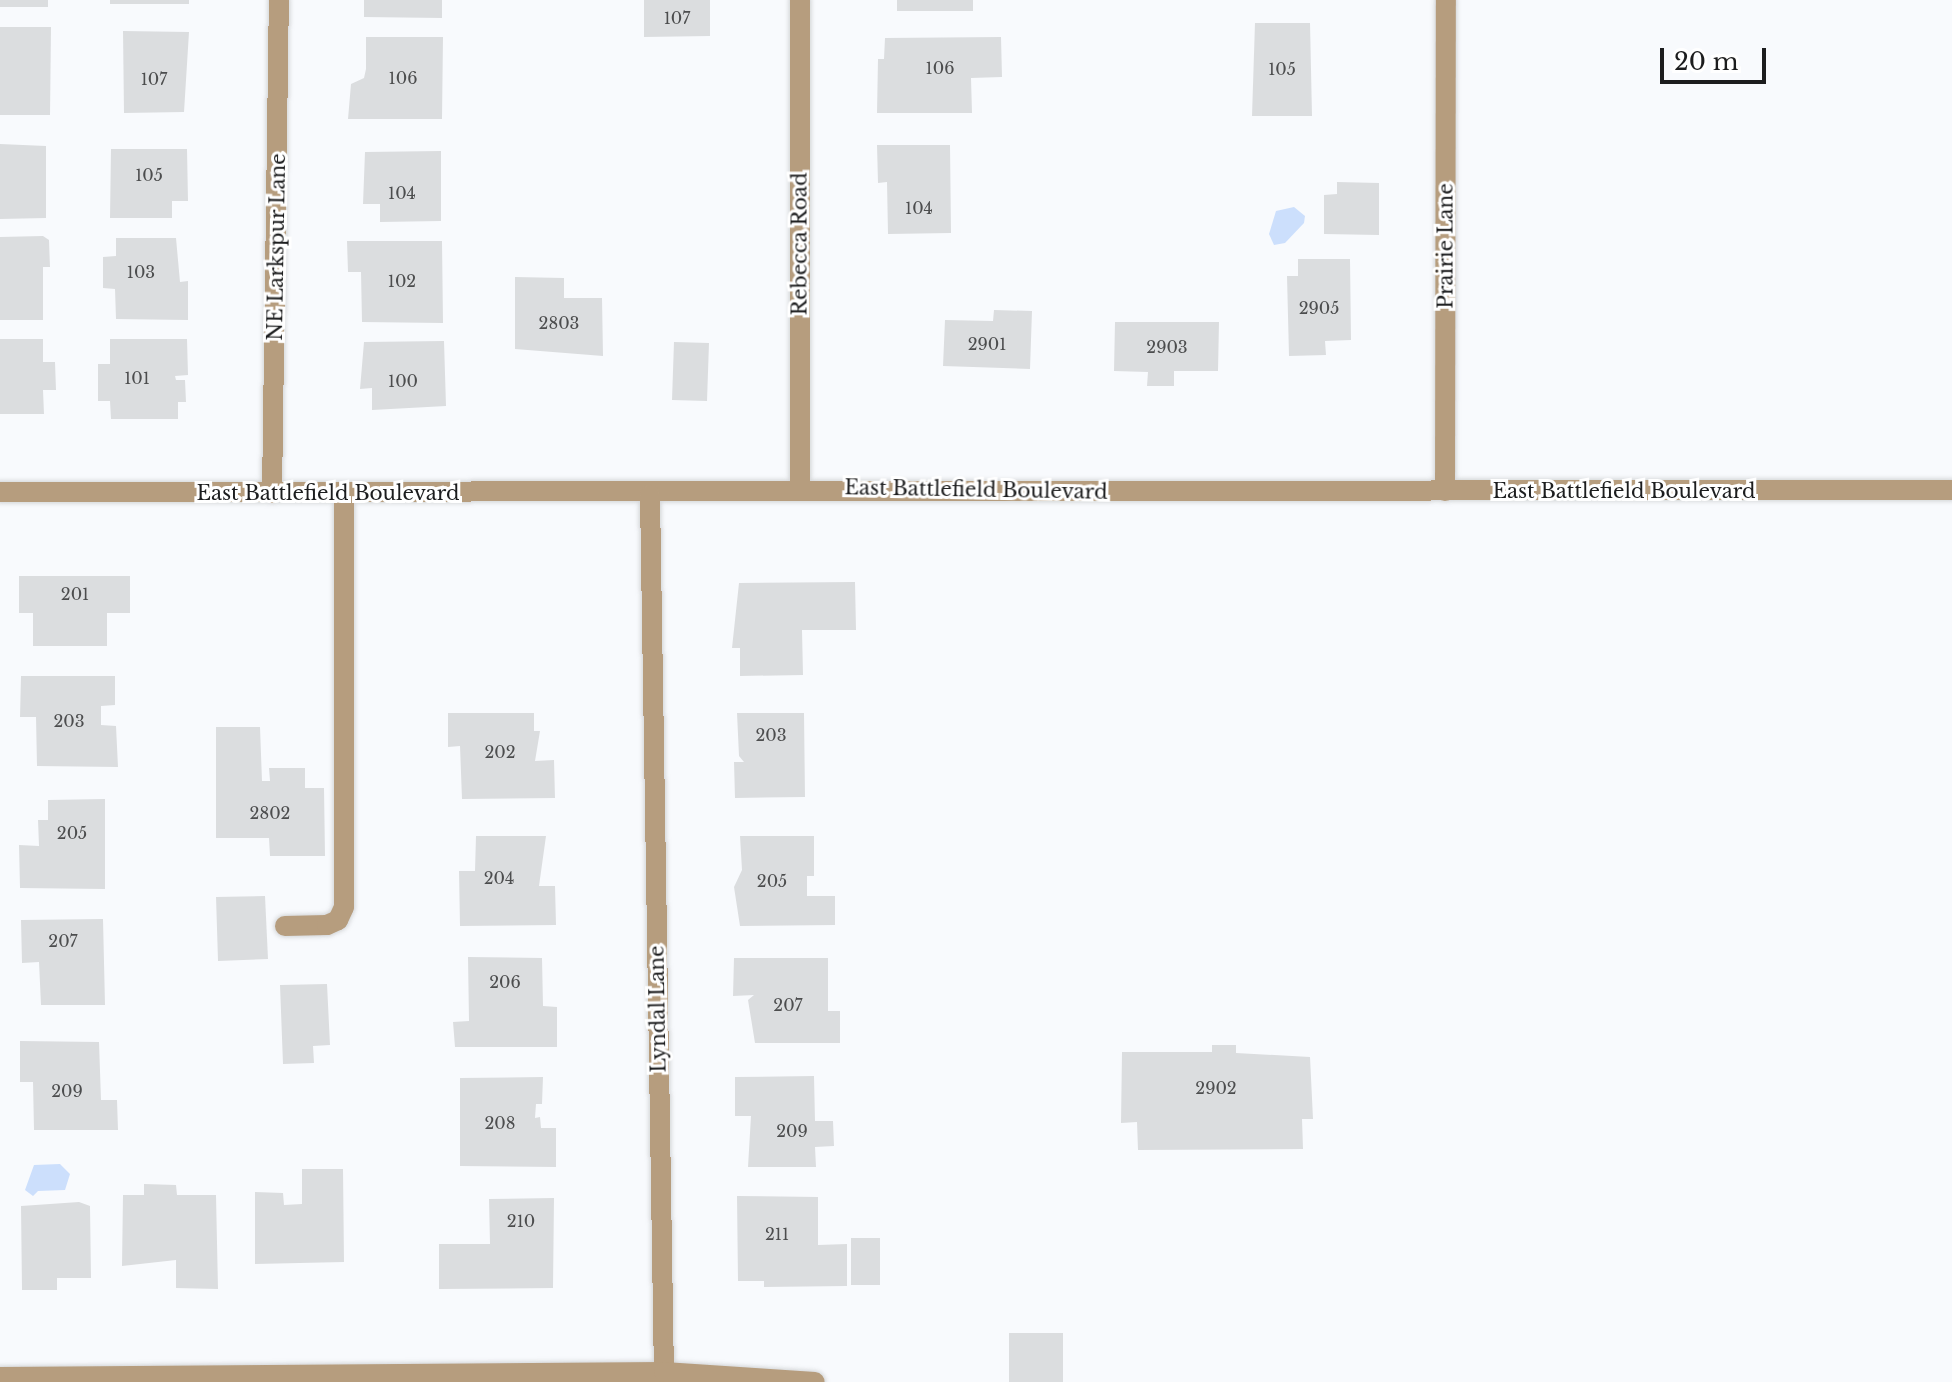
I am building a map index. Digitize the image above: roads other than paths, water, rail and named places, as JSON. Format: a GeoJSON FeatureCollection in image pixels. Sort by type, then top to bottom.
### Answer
{"type":"FeatureCollection","features":[{"type":"Feature","properties":{"kind":"street","name":"NE Larkspur Lane"},"geometry":{"type":"LineString","coordinates":[[272,493],[279,0]]}},
{"type":"Feature","properties":{"kind":"street","name":"Rebecca Road"},"geometry":{"type":"LineString","coordinates":[[800,0],[800,488]]}},
{"type":"Feature","properties":{"kind":"street","name":"Prairie Lane"},"geometry":{"type":"LineString","coordinates":[[1445,491],[1446,0]]}},
{"type":"Feature","properties":{"kind":"street","name":"East Battlefield Boulevard"},"geometry":{"type":"LineString","coordinates":[[0,492],[650,495],[800,488],[1952,490]]}},
{"type":"Feature","properties":{"kind":"street"},"geometry":{"type":"LineString","coordinates":[[285,926],[327,925],[338,920],[344,907],[344,493]]}},
{"type":"Feature","properties":{"kind":"street","name":"Lyndal Lane"},"geometry":{"type":"LineString","coordinates":[[650,495],[664,1372]]}},
{"type":"Feature","properties":{"kind":"street"},"geometry":{"type":"LineString","coordinates":[[0,1377],[664,1372],[815,1382]]}},
{"type":"Feature","properties":{"kind":"water"},"geometry":{"type":"Polygon","coordinates":[[[1294,207],[1305,216],[1304,223],[1285,243],[1274,245],[1269,234],[1276,211],[1294,207]]]}},
{"type":"Feature","properties":{"kind":"water"},"geometry":{"type":"Polygon","coordinates":[[[60,1164],[70,1174],[65,1190],[38,1191],[33,1196],[25,1190],[34,1165],[60,1164]]]}}]}
